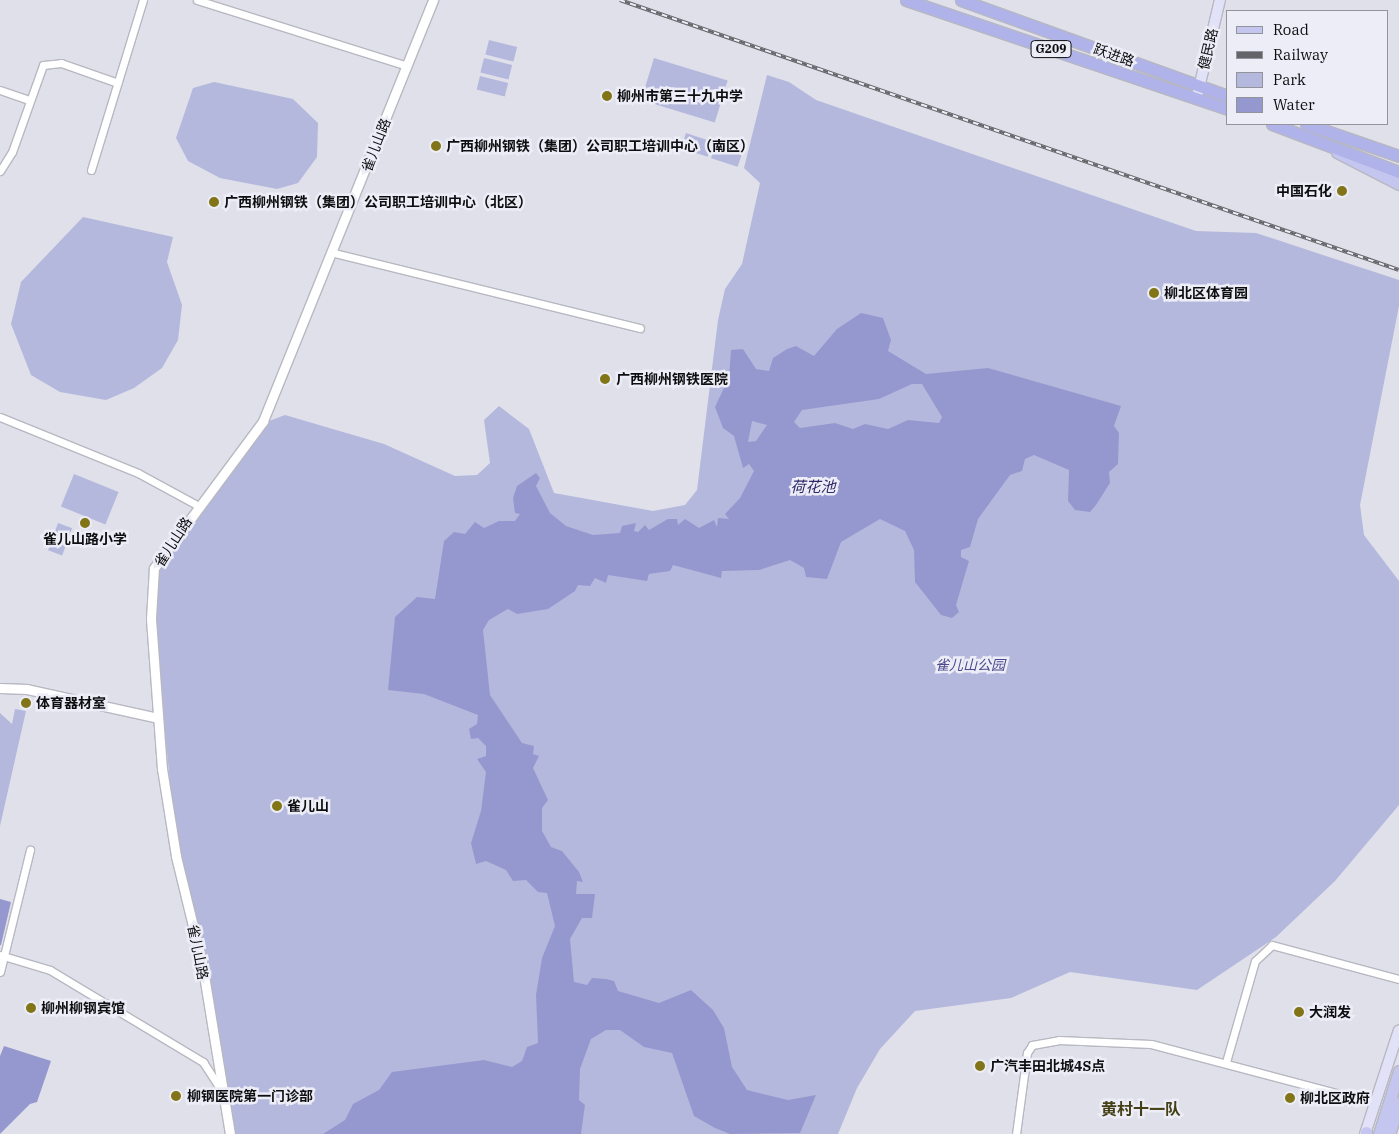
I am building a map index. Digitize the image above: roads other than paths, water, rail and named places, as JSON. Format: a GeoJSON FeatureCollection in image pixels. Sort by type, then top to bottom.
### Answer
{"type":"FeatureCollection","features":[{"type":"Feature","properties":{"kind":"highway","name":"跃进路"},"geometry":{"type":"LineString","coordinates":[[906,0],[1226,108]]}},
{"type":"Feature","properties":{"kind":"highway","name":"跃进路"},"geometry":{"type":"LineString","coordinates":[[961,0],[1226,95]]}},
{"type":"Feature","properties":{"kind":"highway"},"geometry":{"type":"LineString","coordinates":[[1275,125],[1314,138],[1396,176]]}},
{"type":"Feature","properties":{"kind":"highway"},"geometry":{"type":"LineString","coordinates":[[1309,125],[1399,156]]}},
{"type":"Feature","properties":{"kind":"main road","name":"健民路"},"geometry":{"type":"LineString","coordinates":[[1196,85],[1213,0]]}},
{"type":"Feature","properties":{"kind":"main road","name":"健民路"},"geometry":{"type":"LineString","coordinates":[[1193,97],[1220,0]]}},
{"type":"Feature","properties":{"kind":"main road"},"geometry":{"type":"LineString","coordinates":[[1366,1133],[1399,1030]]}},
{"type":"Feature","properties":{"kind":"main road"},"geometry":{"type":"LineString","coordinates":[[1379,1134],[1399,1070]]}},
{"type":"Feature","properties":{"kind":"main road"},"geometry":{"type":"LineString","coordinates":[[1389,1134],[1399,1103]]}},
{"type":"Feature","properties":{"kind":"street"},"geometry":{"type":"LineString","coordinates":[[91,170],[143,0]]}},
{"type":"Feature","properties":{"kind":"street"},"geometry":{"type":"LineString","coordinates":[[197,0],[407,66]]}},
{"type":"Feature","properties":{"kind":"street","name":"雀儿山路"},"geometry":{"type":"LineString","coordinates":[[230,1134],[202,963],[176,856],[158,718],[151,618],[154,568],[197,505],[263,421],[334,253],[432,0]]}},
{"type":"Feature","properties":{"kind":"street"},"geometry":{"type":"LineString","coordinates":[[0,172],[12,152],[37,74],[48,62],[118,83]]}},
{"type":"Feature","properties":{"kind":"street"},"geometry":{"type":"LineString","coordinates":[[0,90],[29,100]]}},
{"type":"Feature","properties":{"kind":"street"},"geometry":{"type":"LineString","coordinates":[[334,253],[640,328]]}},
{"type":"Feature","properties":{"kind":"street"},"geometry":{"type":"LineString","coordinates":[[0,417],[138,474],[197,505]]}},
{"type":"Feature","properties":{"kind":"street"},"geometry":{"type":"LineString","coordinates":[[0,688],[27,689],[158,718]]}},
{"type":"Feature","properties":{"kind":"street"},"geometry":{"type":"LineString","coordinates":[[0,972],[2,955],[30,850]]}},
{"type":"Feature","properties":{"kind":"street"},"geometry":{"type":"LineString","coordinates":[[1226,1062],[1255,961],[1272,945],[1399,980]]}},
{"type":"Feature","properties":{"kind":"street"},"geometry":{"type":"LineString","coordinates":[[2,955],[50,970],[195,1057],[223,1093]]}},
{"type":"Feature","properties":{"kind":"street"},"geometry":{"type":"LineString","coordinates":[[1016,1134],[1024,1062],[1032,1045],[1043,1041],[1124,1041],[1226,1062],[1375,1103]]}},
{"type":"Feature","properties":{"kind":"water","name":"荷花池"},"geometry":{"type":"Polygon","coordinates":[[[861,313],[883,318],[891,340],[888,351],[926,374],[988,368],[1121,406],[1114,426],[1119,433],[1118,464],[1109,472],[1110,483],[1090,512],[1075,510],[1068,501],[1069,470],[1034,455],[1025,459],[1022,471],[1010,475],[978,519],[970,547],[961,550],[961,557],[969,561],[956,605],[959,612],[952,618],[941,615],[915,582],[914,550],[905,531],[880,519],[841,542],[827,579],[806,577],[804,568],[790,560],[759,570],[722,571],[721,578],[673,565],[670,571],[649,574],[647,581],[608,575],[606,583],[595,578],[590,586],[578,585],[575,591],[548,609],[517,614],[508,609],[489,620],[483,630],[490,695],[522,743],[534,746],[533,754],[539,756],[533,768],[548,800],[542,808],[542,831],[551,847],[562,851],[579,872],[583,882],[577,881],[576,894],[595,894],[592,918],[582,918],[570,939],[574,982],[587,985],[592,978],[606,979],[614,981],[618,991],[659,1003],[691,990],[713,1010],[724,1028],[732,1067],[747,1090],[788,1100],[816,1095],[800,1133],[730,1134],[715,1128],[694,1116],[672,1053],[644,1047],[620,1030],[606,1030],[591,1039],[580,1069],[579,1100],[585,1105],[581,1134],[323,1134],[345,1120],[353,1104],[379,1090],[392,1072],[484,1060],[512,1067],[522,1061],[527,1047],[538,1043],[536,995],[542,958],[555,926],[547,893],[538,892],[526,880],[513,881],[506,870],[486,861],[476,864],[471,843],[481,811],[486,772],[477,759],[486,756],[486,746],[478,738],[471,739],[469,729],[477,724],[478,715],[424,694],[388,690],[395,617],[417,597],[435,599],[444,541],[454,532],[465,534],[475,522],[484,528],[499,521],[515,521],[520,514],[515,513],[513,498],[517,486],[536,473],[540,478],[536,486],[550,513],[566,526],[593,535],[620,533],[622,526],[636,523],[634,531],[638,532],[645,525],[649,530],[668,519],[677,519],[678,525],[685,519],[699,528],[714,520],[717,527],[718,518],[729,519],[725,514],[740,498],[754,471],[749,464],[743,468],[734,436],[723,428],[715,407],[729,377],[731,350],[743,349],[756,369],[769,371],[773,358],[787,349],[796,346],[814,356],[837,329],[861,313]],[[912,384],[879,399],[802,410],[794,422],[800,428],[835,423],[853,429],[865,424],[888,429],[908,420],[939,423],[942,417],[922,384],[912,384]],[[752,421],[748,442],[756,441],[767,425],[752,421]]]}},
{"type":"Feature","properties":{"kind":"water"},"geometry":{"type":"Polygon","coordinates":[[[0,899],[11,902],[1,945],[0,945],[0,899]]]}},
{"type":"Feature","properties":{"kind":"water"},"geometry":{"type":"Polygon","coordinates":[[[4,1046],[51,1061],[37,1102],[30,1104],[0,1134],[0,1056],[4,1046]]]}},
{"type":"Feature","properties":{"kind":"railway"},"geometry":{"type":"LineString","coordinates":[[620,0],[1399,270]]}},
{"type":"Feature","properties":{"kind":"place","name":"柳州市第三十九中学"},"geometry":{"type":"Point","coordinates":[607,96]}},
{"type":"Feature","properties":{"kind":"place","name":"广西柳州钢铁（集团）公司职工培训中心（南区）"},"geometry":{"type":"Point","coordinates":[436,146]}},
{"type":"Feature","properties":{"kind":"place","name":"中国石化"},"geometry":{"type":"Point","coordinates":[1342,191]}},
{"type":"Feature","properties":{"kind":"place","name":"广西柳州钢铁（集团）公司职工培训中心（北区）"},"geometry":{"type":"Point","coordinates":[214,202]}},
{"type":"Feature","properties":{"kind":"place","name":"柳北区体育园"},"geometry":{"type":"Point","coordinates":[1154,293]}},
{"type":"Feature","properties":{"kind":"place","name":"广西柳州钢铁医院"},"geometry":{"type":"Point","coordinates":[605,379]}},
{"type":"Feature","properties":{"kind":"place","name":"雀儿山路小学"},"geometry":{"type":"Point","coordinates":[85,523]}},
{"type":"Feature","properties":{"kind":"place","name":"体育器材室"},"geometry":{"type":"Point","coordinates":[26,703]}},
{"type":"Feature","properties":{"kind":"place","name":"雀儿山"},"geometry":{"type":"Point","coordinates":[277,806]}},
{"type":"Feature","properties":{"kind":"place","name":"柳州柳钢宾馆"},"geometry":{"type":"Point","coordinates":[31,1008]}},
{"type":"Feature","properties":{"kind":"place","name":"大润发"},"geometry":{"type":"Point","coordinates":[1299,1012]}},
{"type":"Feature","properties":{"kind":"place","name":"广汽丰田北城4S点"},"geometry":{"type":"Point","coordinates":[980,1066]}},
{"type":"Feature","properties":{"kind":"place","name":"柳钢医院第一门诊部"},"geometry":{"type":"Point","coordinates":[176,1096]}},
{"type":"Feature","properties":{"kind":"place","name":"柳北区政府"},"geometry":{"type":"Point","coordinates":[1290,1098]}},
{"type":"Feature","properties":{"kind":"district","name":"黄村十一队"},"geometry":{"type":"Point","coordinates":[1141,1109]}},
{"type":"Feature","properties":{"kind":"park label","name":"雀儿山公园"},"geometry":{"type":"Point","coordinates":[970,665]}}]}
